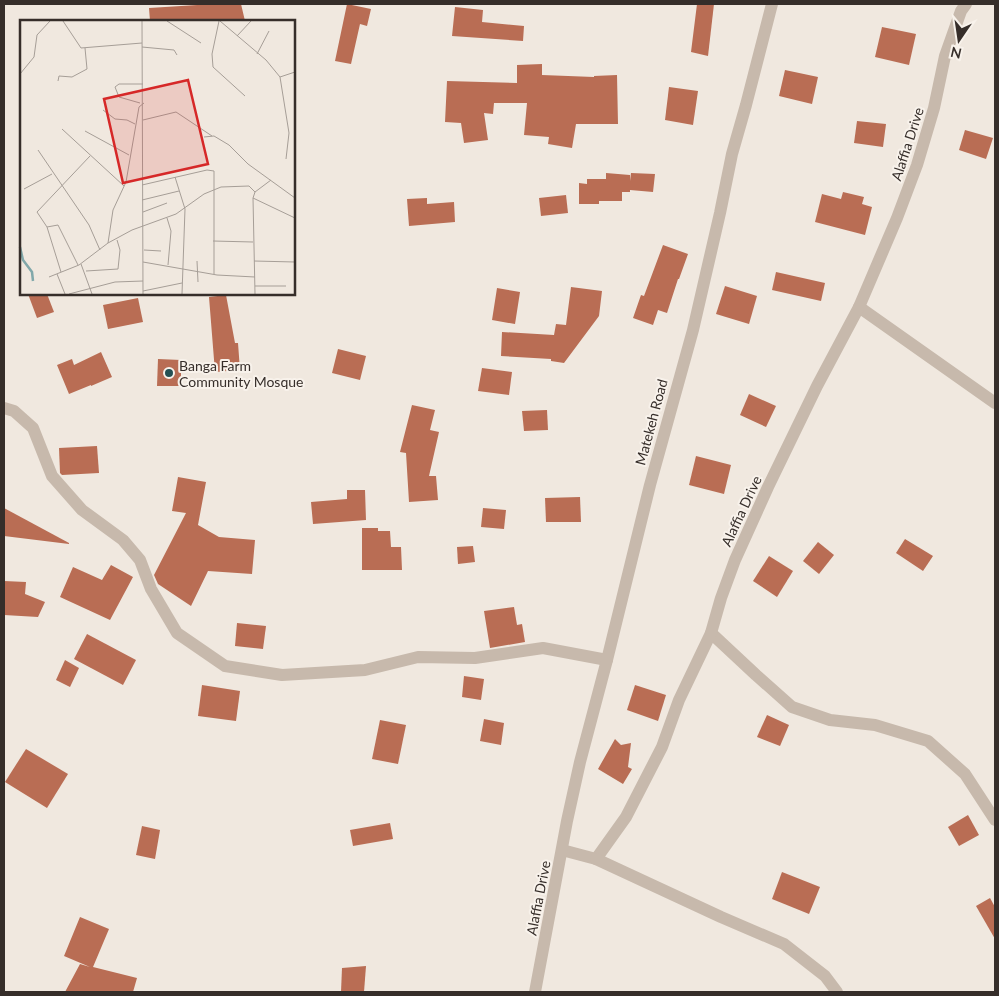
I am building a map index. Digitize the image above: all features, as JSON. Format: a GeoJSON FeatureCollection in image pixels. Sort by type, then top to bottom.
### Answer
{"type":"FeatureCollection","features":[{"type":"Feature","properties":{"kind":"street","name":"Matekeh Road"},"geometry":{"type":"LineString","coordinates":[[562,850],[580,762],[650,485],[693,330],[732,154],[772,4]]}},
{"type":"Feature","properties":{"kind":"street","name":"Alaffia Drive"},"geometry":{"type":"LineString","coordinates":[[535,992],[562,850],[596,859],[626,817],[662,747],[679,700],[711,633],[735,560],[817,386],[859,307],[897,218],[917,165],[934,108],[945,56],[961,11],[966,4]]}},
{"type":"Feature","properties":{"kind":"street"},"geometry":{"type":"LineString","coordinates":[[859,307],[995,403]]}},
{"type":"Feature","properties":{"kind":"street"},"geometry":{"type":"LineString","coordinates":[[4,408],[14,411],[33,428],[52,476],[82,510],[123,540],[140,560],[150,589],[177,633],[224,666],[282,675],[300,674],[365,670],[418,657],[475,658],[543,648],[607,660]]}},
{"type":"Feature","properties":{"kind":"street"},"geometry":{"type":"LineString","coordinates":[[711,633],[792,706],[830,720],[875,725],[928,742],[965,774],[995,820]]}},
{"type":"Feature","properties":{"kind":"street"},"geometry":{"type":"LineString","coordinates":[[596,859],[721,918],[784,944],[825,976],[837,992]]}},
{"type":"Feature","properties":{"kind":"building"},"geometry":{"type":"Polygon","coordinates":[[[241,4],[245,20],[150,20],[149,8],[241,4]]]}},
{"type":"Feature","properties":{"kind":"building"},"geometry":{"type":"Polygon","coordinates":[[[347,4],[371,9],[367,26],[360,24],[351,64],[335,61],[347,4]]]}},
{"type":"Feature","properties":{"kind":"building"},"geometry":{"type":"Polygon","coordinates":[[[697,4],[714,4],[708,56],[691,52],[697,4]]]}},
{"type":"Feature","properties":{"kind":"building"},"geometry":{"type":"Polygon","coordinates":[[[455,7],[483,10],[482,22],[524,26],[523,41],[452,36],[455,7]]]}},
{"type":"Feature","properties":{"kind":"building"},"geometry":{"type":"Polygon","coordinates":[[[882,27],[916,34],[909,65],[875,57],[882,27]]]}},
{"type":"Feature","properties":{"kind":"building"},"geometry":{"type":"Polygon","coordinates":[[[542,64],[542,75],[594,77],[617,75],[618,124],[576,124],[572,148],[548,144],[549,137],[524,135],[527,103],[494,103],[493,114],[484,113],[488,140],[464,143],[461,123],[445,122],[447,81],[517,83],[517,65],[542,64]]]}},
{"type":"Feature","properties":{"kind":"building"},"geometry":{"type":"Polygon","coordinates":[[[785,70],[818,77],[812,104],[779,96],[785,70]]]}},
{"type":"Feature","properties":{"kind":"building"},"geometry":{"type":"Polygon","coordinates":[[[669,87],[698,91],[693,125],[665,120],[669,87]]]}},
{"type":"Feature","properties":{"kind":"building"},"geometry":{"type":"Polygon","coordinates":[[[857,121],[886,124],[883,147],[854,143],[857,121]]]}},
{"type":"Feature","properties":{"kind":"building"},"geometry":{"type":"Polygon","coordinates":[[[965,130],[993,138],[986,159],[959,150],[965,130]]]}},
{"type":"Feature","properties":{"kind":"building"},"geometry":{"type":"Polygon","coordinates":[[[606,173],[630,175],[630,181],[631,173],[655,174],[653,192],[630,190],[630,192],[622,192],[622,201],[599,201],[599,204],[579,204],[579,183],[587,184],[587,179],[606,179],[606,173]]]}},
{"type":"Feature","properties":{"kind":"building"},"geometry":{"type":"Polygon","coordinates":[[[843,192],[864,197],[862,204],[872,207],[865,235],[815,222],[822,194],[841,199],[843,192]]]}},
{"type":"Feature","properties":{"kind":"building"},"geometry":{"type":"Polygon","coordinates":[[[566,195],[568,213],[541,216],[539,198],[566,195]]]}},
{"type":"Feature","properties":{"kind":"building"},"geometry":{"type":"Polygon","coordinates":[[[427,198],[427,204],[454,202],[455,222],[409,226],[407,199],[427,198]]]}},
{"type":"Feature","properties":{"kind":"building"},"geometry":{"type":"Polygon","coordinates":[[[663,245],[688,254],[667,313],[658,310],[653,325],[633,318],[641,295],[644,296],[663,245]]]}},
{"type":"Feature","properties":{"kind":"building"},"geometry":{"type":"Polygon","coordinates":[[[776,272],[825,283],[821,301],[772,290],[776,272]]]}},
{"type":"Feature","properties":{"kind":"building"},"geometry":{"type":"Polygon","coordinates":[[[725,286],[757,296],[749,324],[716,314],[725,286]]]}},
{"type":"Feature","properties":{"kind":"building"},"geometry":{"type":"Polygon","coordinates":[[[571,287],[602,291],[599,316],[564,363],[551,361],[551,359],[501,356],[502,332],[554,335],[556,324],[566,325],[571,287]]]}},
{"type":"Feature","properties":{"kind":"building"},"geometry":{"type":"Polygon","coordinates":[[[497,288],[520,292],[515,324],[492,320],[497,288]]]}},
{"type":"Feature","properties":{"kind":"building"},"geometry":{"type":"Polygon","coordinates":[[[28,295],[47,295],[54,312],[37,318],[28,295]]]}},
{"type":"Feature","properties":{"kind":"building"},"geometry":{"type":"Polygon","coordinates":[[[226,295],[235,343],[238,343],[240,370],[215,372],[209,297],[226,295]]]}},
{"type":"Feature","properties":{"kind":"building"},"geometry":{"type":"Polygon","coordinates":[[[138,298],[143,322],[108,329],[103,305],[138,298]]]}},
{"type":"Feature","properties":{"kind":"building"},"geometry":{"type":"Polygon","coordinates":[[[338,349],[366,356],[360,380],[332,373],[338,349]]]}},
{"type":"Feature","properties":{"kind":"building"},"geometry":{"type":"Polygon","coordinates":[[[101,352],[112,377],[69,394],[57,365],[72,359],[74,365],[101,352]]]}},
{"type":"Feature","properties":{"kind":"building","name":"Banga Farm Community Mosque"},"geometry":{"type":"Polygon","coordinates":[[[158,359],[181,360],[181,386],[157,386],[158,359]]]}},
{"type":"Feature","properties":{"kind":"building"},"geometry":{"type":"Polygon","coordinates":[[[482,368],[512,372],[509,395],[478,391],[482,368]]]}},
{"type":"Feature","properties":{"kind":"building"},"geometry":{"type":"Polygon","coordinates":[[[749,394],[776,406],[766,427],[740,415],[749,394]]]}},
{"type":"Feature","properties":{"kind":"building"},"geometry":{"type":"Polygon","coordinates":[[[412,405],[435,410],[430,430],[439,432],[429,476],[436,476],[438,500],[409,502],[406,453],[400,452],[412,405]]]}},
{"type":"Feature","properties":{"kind":"building"},"geometry":{"type":"Polygon","coordinates":[[[547,410],[548,430],[524,431],[522,411],[547,410]]]}},
{"type":"Feature","properties":{"kind":"building"},"geometry":{"type":"Polygon","coordinates":[[[97,446],[99,473],[62,475],[60,473],[59,448],[97,446]]]}},
{"type":"Feature","properties":{"kind":"building"},"geometry":{"type":"Polygon","coordinates":[[[696,456],[731,465],[724,494],[689,485],[696,456]]]}},
{"type":"Feature","properties":{"kind":"building"},"geometry":{"type":"Polygon","coordinates":[[[178,477],[206,482],[198,525],[219,537],[255,540],[252,574],[208,571],[191,606],[158,584],[154,575],[186,513],[172,511],[178,477]]]}},
{"type":"Feature","properties":{"kind":"building"},"geometry":{"type":"Polygon","coordinates":[[[347,490],[365,490],[366,520],[313,524],[311,502],[347,499],[347,490]]]}},
{"type":"Feature","properties":{"kind":"building"},"geometry":{"type":"Polygon","coordinates":[[[580,497],[581,522],[546,522],[545,498],[580,497]]]}},
{"type":"Feature","properties":{"kind":"building"},"geometry":{"type":"Polygon","coordinates":[[[4,508],[69,543],[69,544],[4,536],[4,508]]]}},
{"type":"Feature","properties":{"kind":"building"},"geometry":{"type":"Polygon","coordinates":[[[483,508],[506,510],[504,529],[481,527],[483,508]]]}},
{"type":"Feature","properties":{"kind":"building"},"geometry":{"type":"Polygon","coordinates":[[[362,528],[378,528],[378,531],[390,531],[391,547],[401,547],[402,570],[362,570],[362,528]]]}},
{"type":"Feature","properties":{"kind":"building"},"geometry":{"type":"Polygon","coordinates":[[[905,539],[933,556],[923,571],[896,553],[905,539]]]}},
{"type":"Feature","properties":{"kind":"building"},"geometry":{"type":"Polygon","coordinates":[[[818,542],[834,555],[819,574],[803,561],[818,542]]]}},
{"type":"Feature","properties":{"kind":"building"},"geometry":{"type":"Polygon","coordinates":[[[473,546],[475,562],[458,564],[457,547],[473,546]]]}},
{"type":"Feature","properties":{"kind":"building"},"geometry":{"type":"Polygon","coordinates":[[[769,556],[793,571],[777,597],[753,581],[769,556]]]}},
{"type":"Feature","properties":{"kind":"building"},"geometry":{"type":"Polygon","coordinates":[[[111,565],[133,577],[110,620],[60,597],[73,567],[102,580],[111,565]]]}},
{"type":"Feature","properties":{"kind":"building"},"geometry":{"type":"Polygon","coordinates":[[[4,581],[26,582],[25,594],[45,602],[38,617],[4,615],[4,581]]]}},
{"type":"Feature","properties":{"kind":"building"},"geometry":{"type":"Polygon","coordinates":[[[514,607],[517,625],[522,624],[525,642],[490,648],[484,611],[514,607]]]}},
{"type":"Feature","properties":{"kind":"building"},"geometry":{"type":"Polygon","coordinates":[[[237,623],[266,626],[263,649],[235,646],[237,623]]]}},
{"type":"Feature","properties":{"kind":"building"},"geometry":{"type":"Polygon","coordinates":[[[87,634],[136,660],[123,685],[74,659],[87,634]]]}},
{"type":"Feature","properties":{"kind":"building"},"geometry":{"type":"Polygon","coordinates":[[[65,660],[79,668],[70,687],[56,680],[65,660]]]}},
{"type":"Feature","properties":{"kind":"building"},"geometry":{"type":"Polygon","coordinates":[[[464,676],[484,679],[481,700],[462,697],[464,676]]]}},
{"type":"Feature","properties":{"kind":"building"},"geometry":{"type":"Polygon","coordinates":[[[202,685],[240,691],[236,721],[198,716],[202,685]]]}},
{"type":"Feature","properties":{"kind":"building"},"geometry":{"type":"Polygon","coordinates":[[[635,685],[666,695],[658,721],[627,710],[635,685]]]}},
{"type":"Feature","properties":{"kind":"building"},"geometry":{"type":"Polygon","coordinates":[[[767,715],[789,725],[780,746],[757,737],[767,715]]]}},
{"type":"Feature","properties":{"kind":"building"},"geometry":{"type":"Polygon","coordinates":[[[484,719],[504,723],[501,745],[480,741],[484,719]]]}},
{"type":"Feature","properties":{"kind":"building"},"geometry":{"type":"Polygon","coordinates":[[[380,720],[406,725],[398,764],[372,759],[380,720]]]}},
{"type":"Feature","properties":{"kind":"building"},"geometry":{"type":"Polygon","coordinates":[[[615,739],[621,745],[631,743],[628,767],[632,769],[623,784],[598,769],[615,739]]]}},
{"type":"Feature","properties":{"kind":"building"},"geometry":{"type":"Polygon","coordinates":[[[26,749],[68,774],[47,808],[5,782],[26,749]]]}},
{"type":"Feature","properties":{"kind":"building"},"geometry":{"type":"Polygon","coordinates":[[[968,815],[979,835],[959,846],[948,827],[968,815]]]}},
{"type":"Feature","properties":{"kind":"building"},"geometry":{"type":"Polygon","coordinates":[[[390,823],[393,839],[353,846],[350,830],[390,823]]]}},
{"type":"Feature","properties":{"kind":"building"},"geometry":{"type":"Polygon","coordinates":[[[142,826],[160,830],[155,859],[136,855],[142,826]]]}},
{"type":"Feature","properties":{"kind":"building"},"geometry":{"type":"Polygon","coordinates":[[[782,872],[820,887],[809,914],[772,899],[782,872]]]}},
{"type":"Feature","properties":{"kind":"building"},"geometry":{"type":"Polygon","coordinates":[[[990,898],[995,907],[995,939],[976,906],[990,898]]]}},
{"type":"Feature","properties":{"kind":"building"},"geometry":{"type":"Polygon","coordinates":[[[80,917],[109,929],[93,967],[137,978],[133,992],[65,992],[80,964],[90,967],[64,956],[80,917]]]}},
{"type":"Feature","properties":{"kind":"building"},"geometry":{"type":"Polygon","coordinates":[[[366,966],[364,992],[341,992],[342,968],[366,966]]]}},
{"type":"Feature","properties":{"kind":"place","name":"Banga Farm Community Mosque"},"geometry":{"type":"Point","coordinates":[169,373]}}]}
